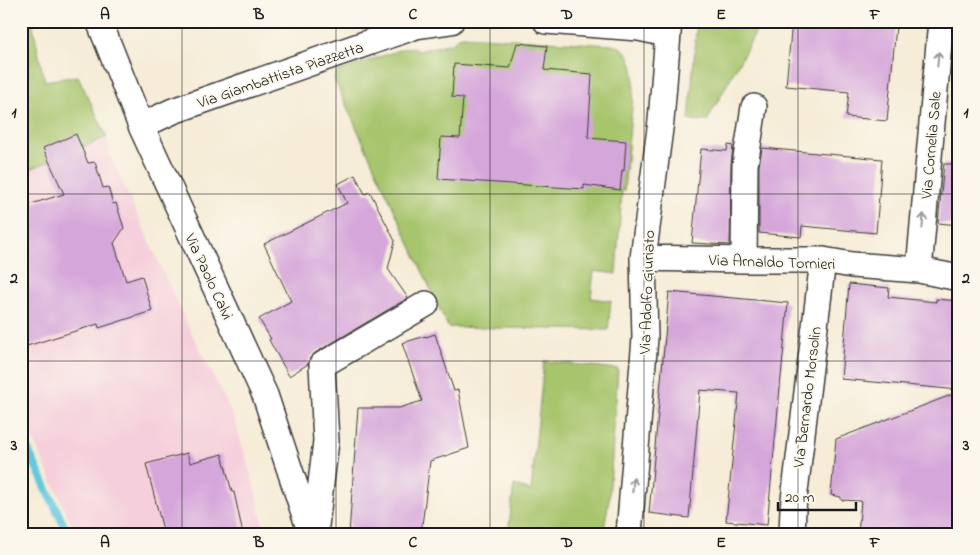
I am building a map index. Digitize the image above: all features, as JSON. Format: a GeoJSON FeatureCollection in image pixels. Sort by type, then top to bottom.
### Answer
{"type":"FeatureCollection","features":[{"type":"Feature","properties":{"kind":"street","name":"Via Paolo Calvi"},"geometry":{"type":"LineString","coordinates":[[99,21],[141,126],[264,395],[311,534]]}},
{"type":"Feature","properties":{"kind":"street","name":"Via Giambattista Piazzetta"},"geometry":{"type":"LineString","coordinates":[[141,126],[172,111],[416,26],[451,21]]}},
{"type":"Feature","properties":{"kind":"street"},"geometry":{"type":"LineString","coordinates":[[546,21],[639,28],[668,28]]}},
{"type":"Feature","properties":{"kind":"street","name":"Via Cornelia Sale"},"geometry":{"type":"LineString","coordinates":[[919,270],[941,21]]}},
{"type":"Feature","properties":{"kind":"street","name":"Via Adolfo Giuriato"},"geometry":{"type":"LineString","coordinates":[[629,534],[645,338],[644,258],[661,121],[668,28]]}},
{"type":"Feature","properties":{"kind":"street"},"geometry":{"type":"LineString","coordinates":[[744,260],[746,164],[754,107]]}},
{"type":"Feature","properties":{"kind":"street","name":"Via Arnaldo Tornieri"},"geometry":{"type":"LineString","coordinates":[[644,258],[823,260],[852,265],[919,270],[959,278]]}},
{"type":"Feature","properties":{"kind":"street","name":"Via Bernardo Morsolin"},"geometry":{"type":"LineString","coordinates":[[792,534],[793,508],[823,260]]}},
{"type":"Feature","properties":{"kind":"street"},"geometry":{"type":"LineString","coordinates":[[315,534],[326,441],[322,365],[426,304]]}},
{"type":"Feature","properties":{"kind":"shaded area"},"geometry":{"type":"Polygon","coordinates":[[[107,137],[110,155],[175,298],[235,422],[258,499],[265,534],[76,534],[37,448],[21,418],[21,173],[107,137]]]}},
{"type":"Feature","properties":{"kind":"green space"},"geometry":{"type":"Polygon","coordinates":[[[21,21],[32,21],[45,81],[78,76],[107,137],[21,173],[21,21]]]}},
{"type":"Feature","properties":{"kind":"green space"},"geometry":{"type":"Polygon","coordinates":[[[697,21],[762,21],[707,121],[689,120],[697,21]]]}},
{"type":"Feature","properties":{"kind":"green space"},"geometry":{"type":"Polygon","coordinates":[[[458,37],[613,45],[623,49],[629,56],[634,74],[634,91],[624,191],[622,191],[616,274],[594,271],[591,298],[611,301],[608,330],[448,327],[334,79],[337,72],[402,49],[411,47],[418,51],[452,43],[458,37]]]}},
{"type":"Feature","properties":{"kind":"green space"},"geometry":{"type":"Polygon","coordinates":[[[544,361],[618,369],[609,500],[603,534],[508,534],[514,485],[531,491],[544,361]]]}},
{"type":"Feature","properties":{"kind":"building"},"geometry":{"type":"Polygon","coordinates":[[[792,21],[849,21],[896,26],[887,121],[846,117],[849,92],[786,86],[792,21]]]}},
{"type":"Feature","properties":{"kind":"building"},"geometry":{"type":"Polygon","coordinates":[[[517,43],[547,46],[544,70],[592,74],[588,138],[626,141],[624,171],[622,170],[620,190],[584,185],[584,189],[438,179],[441,137],[460,138],[463,98],[452,97],[454,64],[510,68],[517,43]]]}},
{"type":"Feature","properties":{"kind":"building"},"geometry":{"type":"Polygon","coordinates":[[[76,134],[88,163],[95,162],[103,188],[108,187],[113,204],[116,203],[124,228],[114,243],[126,281],[142,276],[152,311],[99,328],[98,324],[27,346],[21,328],[21,207],[64,194],[43,148],[76,134]]]}},
{"type":"Feature","properties":{"kind":"building"},"geometry":{"type":"Polygon","coordinates":[[[728,145],[733,146],[730,245],[692,243],[701,149],[727,151],[728,145]]]}},
{"type":"Feature","properties":{"kind":"building"},"geometry":{"type":"Polygon","coordinates":[[[762,148],[882,159],[876,233],[802,226],[801,237],[759,233],[759,166],[762,148]]]}},
{"type":"Feature","properties":{"kind":"building"},"geometry":{"type":"Polygon","coordinates":[[[944,164],[959,164],[959,225],[938,223],[944,164]]]}},
{"type":"Feature","properties":{"kind":"building"},"geometry":{"type":"Polygon","coordinates":[[[355,175],[365,194],[370,192],[395,241],[388,269],[408,298],[315,353],[310,358],[308,364],[289,376],[259,319],[291,301],[264,244],[347,203],[338,184],[355,175]]]}},
{"type":"Feature","properties":{"kind":"building"},"geometry":{"type":"Polygon","coordinates":[[[849,284],[889,288],[888,297],[936,302],[936,299],[959,301],[959,390],[841,379],[849,284]]]}},
{"type":"Feature","properties":{"kind":"building"},"geometry":{"type":"Polygon","coordinates":[[[669,292],[788,303],[767,525],[726,521],[739,393],[700,390],[689,518],[649,513],[669,292]]]}},
{"type":"Feature","properties":{"kind":"building"},"geometry":{"type":"Polygon","coordinates":[[[435,334],[454,391],[458,390],[469,448],[430,461],[421,534],[349,534],[358,408],[399,408],[422,401],[402,343],[435,334]]]}},
{"type":"Feature","properties":{"kind":"building"},"geometry":{"type":"Polygon","coordinates":[[[959,392],[959,534],[934,534],[879,529],[878,534],[858,534],[861,501],[841,500],[841,497],[831,495],[836,439],[959,392]]]}},
{"type":"Feature","properties":{"kind":"building"},"geometry":{"type":"Polygon","coordinates":[[[187,453],[190,463],[222,454],[232,492],[234,492],[243,534],[164,534],[146,464],[187,453]]]}},
{"type":"Feature","properties":{"kind":"waterway"},"geometry":{"type":"LineString","coordinates":[[21,435],[68,534]]}}]}
